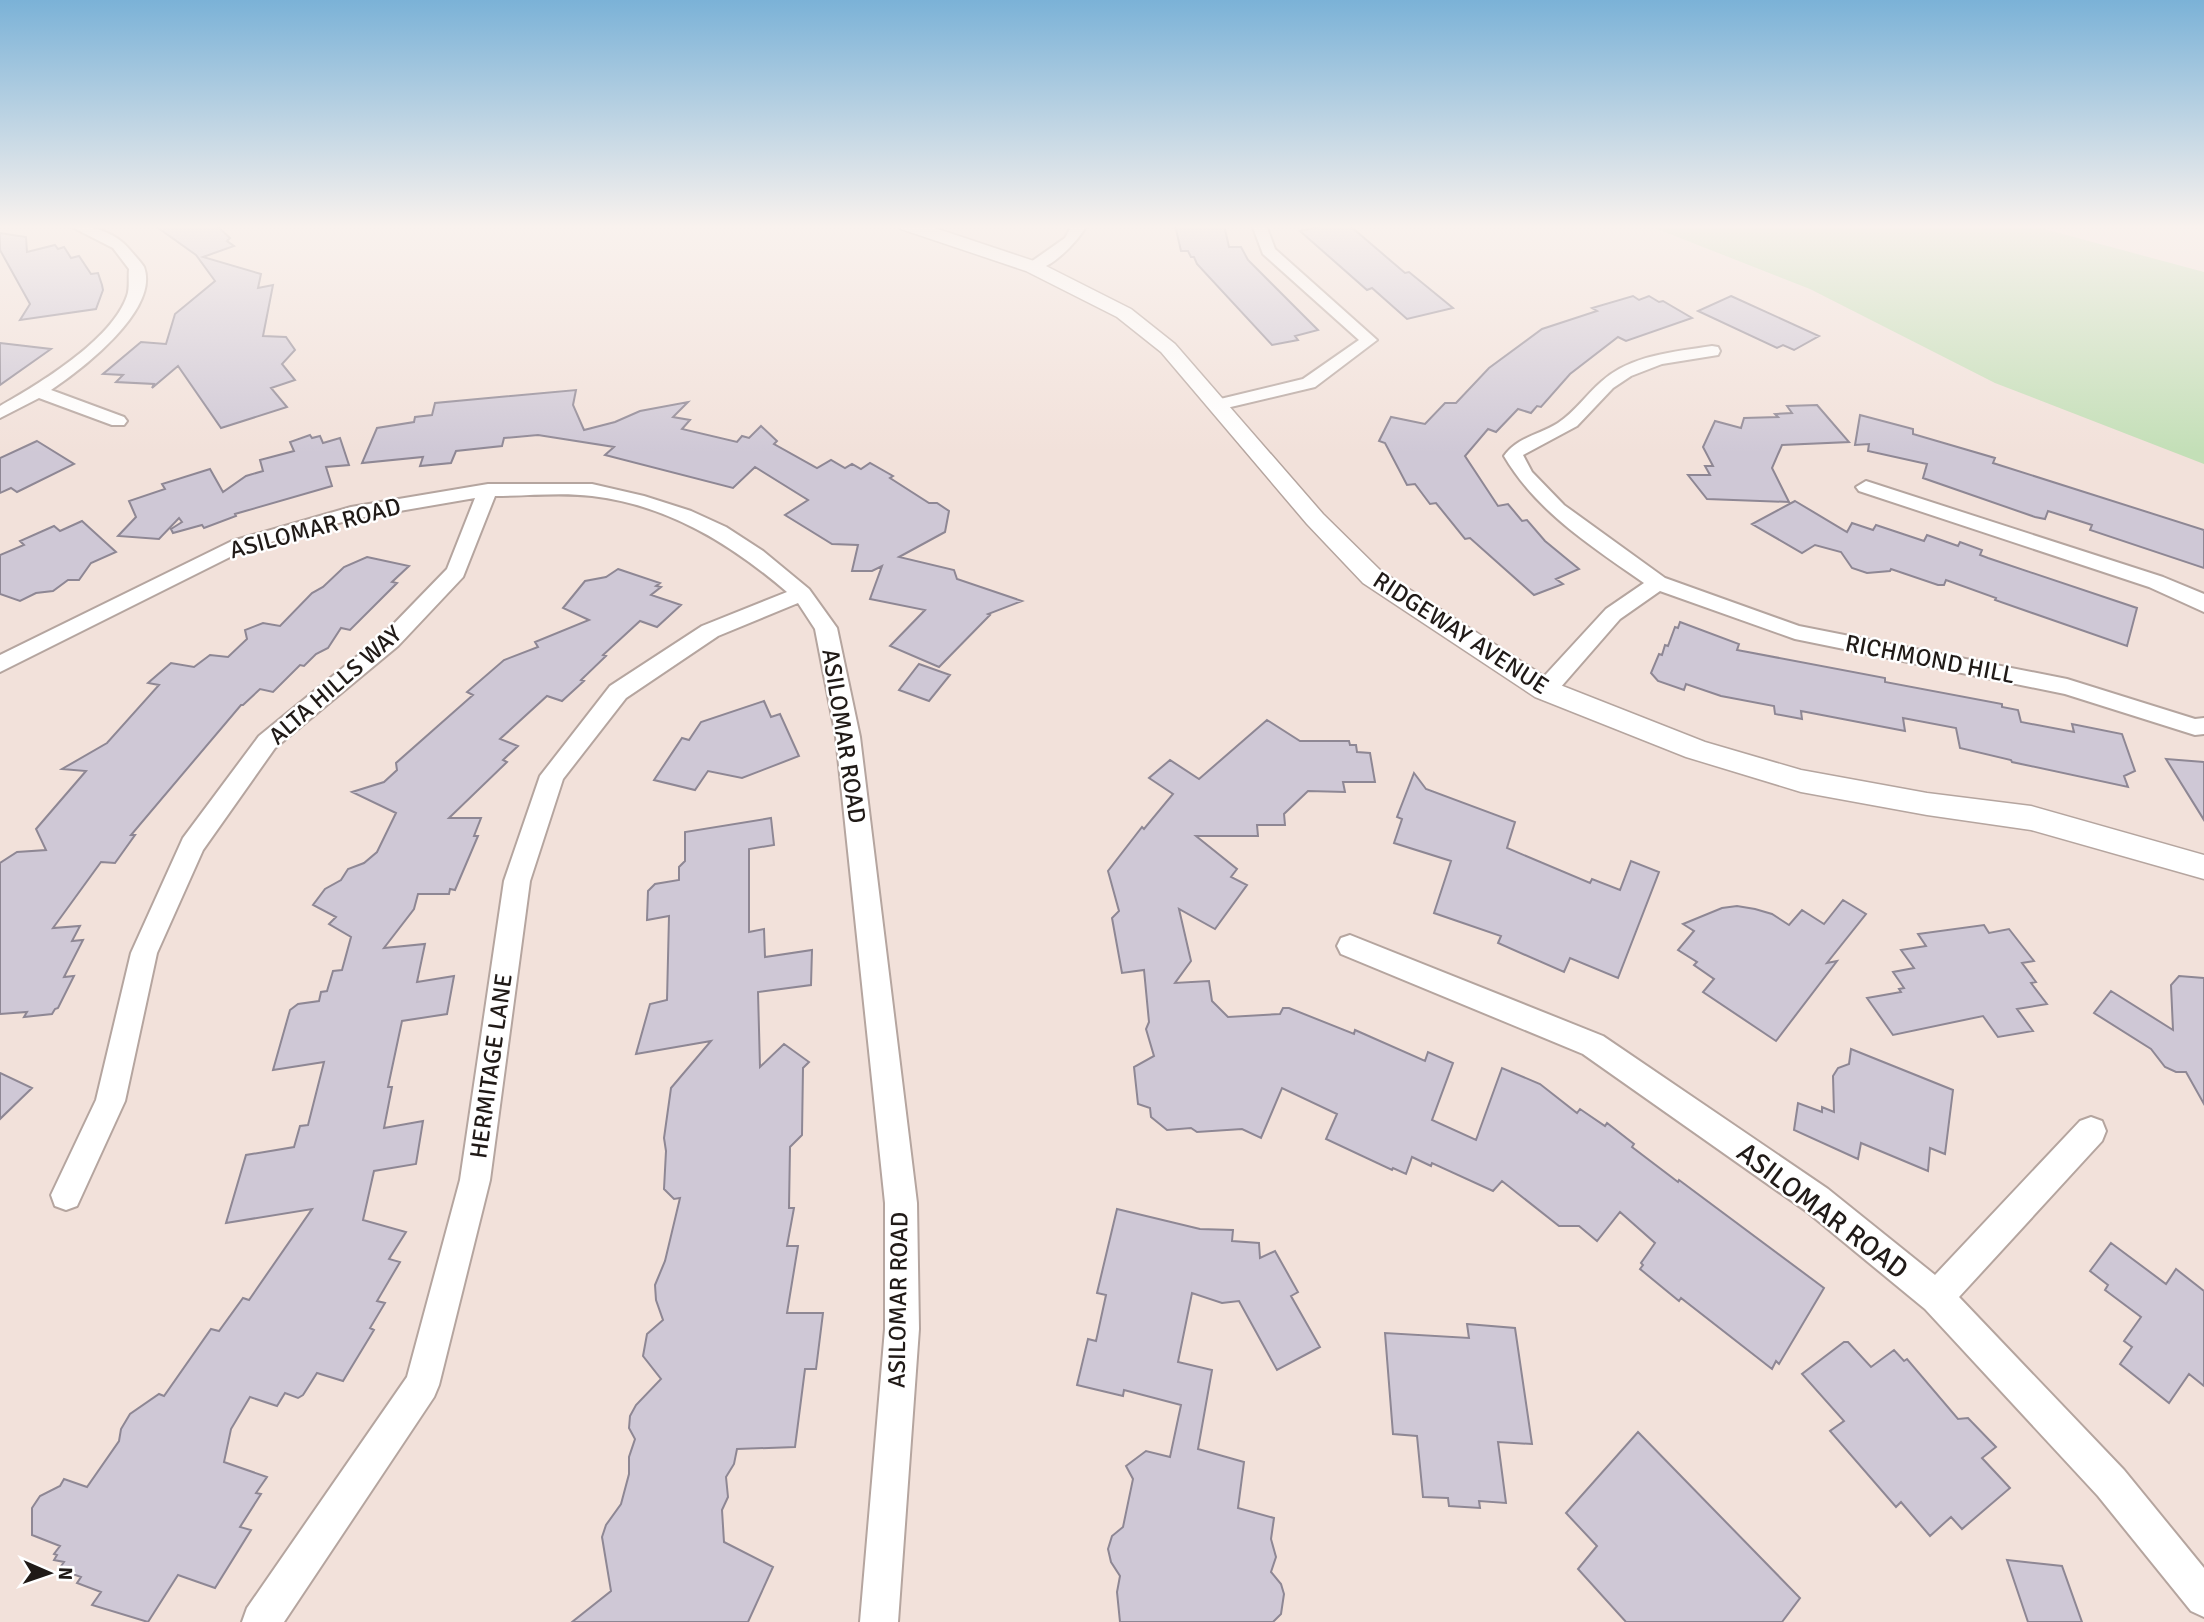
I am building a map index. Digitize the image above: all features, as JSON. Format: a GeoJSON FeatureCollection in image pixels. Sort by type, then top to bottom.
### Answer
{"type":"FeatureCollection","features":[{"type":"Feature","properties":{"kind":"street"},"geometry":{"type":"LineString","coordinates":[[0,413],[40,391],[96,350],[134,301]]}},
{"type":"Feature","properties":{"kind":"street","name":"RIDGEWAY AVENUE"},"geometry":{"type":"LineString","coordinates":[[1100,301],[1124,313],[1168,348],[1315,519],[1372,577],[1545,691],[1696,750],[1801,781],[1927,804],[2031,818],[2204,867]]}},
{"type":"Feature","properties":{"kind":"street"},"geometry":{"type":"LineString","coordinates":[[1218,405],[1309,383],[1368,340],[1324,301]]}},
{"type":"Feature","properties":{"kind":"street","name":"RICHMOND HILL"},"geometry":{"type":"LineString","coordinates":[[1712,351],[1666,358],[1622,373],[1597,394],[1576,418],[1549,436],[1517,450],[1513,456],[1533,485],[1580,527],[1658,583],[1795,632],[2067,687],[2195,727],[2204,726]]}},
{"type":"Feature","properties":{"kind":"street"},"geometry":{"type":"LineString","coordinates":[[40,391],[118,421]]}},
{"type":"Feature","properties":{"kind":"street"},"geometry":{"type":"LineString","coordinates":[[1866,487],[2156,582],[2200,600],[2204,605]]}},
{"type":"Feature","properties":{"kind":"street","name":"ASILOMAR ROAD"},"geometry":{"type":"LineString","coordinates":[[0,664],[239,545],[351,513],[488,490],[592,490],[637,500],[684,515],[719,531],[756,555],[802,593],[826,628],[848,737],[901,1203],[902,1329],[879,1622]]}},
{"type":"Feature","properties":{"kind":"street","name":"ALTA HILLS WAY"},"geometry":{"type":"LineString","coordinates":[[66,1195],[110,1101],[145,953],[192,845],[267,742],[390,641],[456,572],[488,490]]}},
{"type":"Feature","properties":{"kind":"street"},"geometry":{"type":"LineString","coordinates":[[1545,691],[1613,614],[1658,583]]}},
{"type":"Feature","properties":{"kind":"street","name":"HERMITAGE LANE"},"geometry":{"type":"LineString","coordinates":[[261,1622],[422,1385],[475,1180],[517,881],[552,776],[618,692],[709,631],[802,593]]}},
{"type":"Feature","properties":{"kind":"street","name":"ASILOMAR ROAD"},"geometry":{"type":"LineString","coordinates":[[1350,946],[1593,1045],[1817,1200],[1937,1297],[2111,1483],[2204,1598]]}},
{"type":"Feature","properties":{"kind":"street"},"geometry":{"type":"LineString","coordinates":[[1937,1297],[2091,1131]]}},
{"type":"Feature","properties":{"kind":"green space"},"geometry":{"type":"Polygon","coordinates":[[[1833,301],[2204,301],[2204,464],[1995,383],[1833,301]]]}},
{"type":"Feature","properties":{"kind":"building"},"geometry":{"type":"Polygon","coordinates":[[[28,301],[99,301],[96,309],[20,320],[30,304],[28,301]]]}},
{"type":"Feature","properties":{"kind":"building"},"geometry":{"type":"Polygon","coordinates":[[[191,301],[270,301],[263,336],[286,337],[295,350],[282,364],[295,380],[271,388],[287,407],[221,428],[178,366],[152,388],[154,384],[116,382],[123,375],[103,374],[141,342],[166,344],[175,314],[191,301]]]}},
{"type":"Feature","properties":{"kind":"building"},"geometry":{"type":"Polygon","coordinates":[[[1231,301],[1289,301],[1318,330],[1295,336],[1298,340],[1272,345],[1231,301]]]}},
{"type":"Feature","properties":{"kind":"building"},"geometry":{"type":"Polygon","coordinates":[[[1386,301],[1444,301],[1453,308],[1407,319],[1386,301]]]}},
{"type":"Feature","properties":{"kind":"building"},"geometry":{"type":"Polygon","coordinates":[[[1617,301],[1663,301],[1692,318],[1626,341],[1618,337],[1570,374],[1541,407],[1537,406],[1531,413],[1518,409],[1496,432],[1488,429],[1465,456],[1498,506],[1508,504],[1522,521],[1527,520],[1545,541],[1579,569],[1556,579],[1563,584],[1534,595],[1470,538],[1465,539],[1436,503],[1430,504],[1415,484],[1407,485],[1385,443],[1379,441],[1391,417],[1425,424],[1445,403],[1456,403],[1489,368],[1542,329],[1597,311],[1592,308],[1617,301]]]}},
{"type":"Feature","properties":{"kind":"building"},"geometry":{"type":"Polygon","coordinates":[[[1721,301],[1741,301],[1819,336],[1794,350],[1783,345],[1777,348],[1698,311],[1721,301]]]}},
{"type":"Feature","properties":{"kind":"building"},"geometry":{"type":"Polygon","coordinates":[[[0,343],[51,349],[0,385],[0,343]]]}},
{"type":"Feature","properties":{"kind":"building"},"geometry":{"type":"Polygon","coordinates":[[[576,390],[573,405],[584,430],[615,422],[640,411],[688,402],[673,417],[690,420],[682,429],[737,442],[742,436],[749,438],[761,426],[777,441],[774,444],[817,468],[831,460],[845,468],[852,464],[861,469],[870,463],[893,476],[890,478],[929,503],[937,503],[949,511],[945,532],[899,557],[954,570],[957,579],[1022,601],[988,614],[990,615],[939,667],[890,646],[925,610],[870,599],[882,566],[872,571],[852,571],[858,545],[832,544],[785,515],[808,500],[755,467],[733,488],[605,455],[614,447],[538,435],[504,438],[502,446],[456,451],[451,463],[420,466],[423,457],[362,463],[377,428],[414,422],[415,417],[432,415],[435,403],[576,390]]]}},
{"type":"Feature","properties":{"kind":"building"},"geometry":{"type":"Polygon","coordinates":[[[1817,405],[1849,442],[1782,445],[1772,468],[1789,502],[1707,499],[1688,475],[1710,475],[1705,466],[1713,466],[1703,447],[1715,421],[1741,428],[1744,418],[1778,417],[1775,414],[1792,413],[1787,406],[1817,405]]]}},
{"type":"Feature","properties":{"kind":"building"},"geometry":{"type":"Polygon","coordinates":[[[1860,415],[1913,429],[1913,434],[1995,458],[1993,463],[2204,530],[2204,568],[2090,530],[2092,525],[2048,511],[2045,519],[2035,517],[1923,478],[1927,464],[1868,451],[1869,444],[1855,445],[1860,415]]]}},
{"type":"Feature","properties":{"kind":"building"},"geometry":{"type":"Polygon","coordinates":[[[310,435],[312,438],[320,436],[323,443],[340,438],[349,465],[326,467],[332,486],[235,514],[236,516],[204,528],[202,525],[173,533],[171,529],[182,522],[179,518],[159,539],[118,536],[136,517],[129,501],[165,489],[162,484],[210,469],[223,492],[246,476],[263,471],[260,460],[294,451],[290,442],[310,435]]]}},
{"type":"Feature","properties":{"kind":"building"},"geometry":{"type":"Polygon","coordinates":[[[37,441],[74,464],[17,492],[11,488],[0,493],[0,458],[37,441]]]}},
{"type":"Feature","properties":{"kind":"building"},"geometry":{"type":"Polygon","coordinates":[[[1795,501],[1847,532],[1852,523],[1873,530],[1876,525],[1924,541],[1927,535],[1958,546],[1960,542],[1982,550],[1980,555],[1988,558],[2137,608],[2127,646],[1946,580],[1944,585],[1938,585],[1891,569],[1867,573],[1852,568],[1841,552],[1815,545],[1802,553],[1752,524],[1795,501]]]}},
{"type":"Feature","properties":{"kind":"building"},"geometry":{"type":"Polygon","coordinates":[[[82,521],[116,552],[91,563],[79,580],[68,580],[53,591],[36,593],[20,601],[0,594],[0,555],[24,545],[20,541],[54,526],[60,531],[82,521]]]}},
{"type":"Feature","properties":{"kind":"building"},"geometry":{"type":"Polygon","coordinates":[[[367,557],[409,566],[392,582],[397,583],[350,630],[341,628],[328,648],[316,654],[304,666],[300,665],[273,692],[260,689],[241,705],[131,835],[135,835],[115,863],[101,862],[53,928],[80,926],[72,941],[83,940],[64,977],[74,976],[58,1008],[52,1014],[24,1017],[27,1012],[0,1014],[0,863],[17,852],[46,850],[36,829],[86,771],[62,769],[107,743],[159,685],[148,683],[171,663],[194,667],[210,655],[228,657],[247,639],[245,630],[263,623],[280,626],[312,593],[323,587],[344,567],[367,557]]]}},
{"type":"Feature","properties":{"kind":"building"},"geometry":{"type":"Polygon","coordinates":[[[618,569],[660,583],[656,586],[661,587],[651,595],[681,605],[657,627],[640,621],[603,655],[606,656],[562,701],[547,696],[500,739],[518,746],[503,760],[507,762],[449,818],[481,818],[474,836],[478,836],[455,890],[450,889],[449,894],[418,894],[414,909],[384,948],[425,944],[417,982],[454,976],[447,1014],[402,1021],[388,1087],[392,1087],[384,1128],[423,1121],[416,1164],[374,1171],[363,1220],[406,1232],[389,1259],[400,1262],[377,1301],[385,1303],[370,1328],[374,1330],[343,1381],[317,1373],[303,1395],[298,1398],[285,1393],[277,1406],[250,1397],[231,1429],[224,1462],[267,1477],[256,1493],[261,1494],[240,1527],[251,1530],[215,1588],[178,1575],[148,1622],[92,1605],[101,1592],[77,1583],[81,1577],[59,1569],[64,1562],[54,1560],[57,1555],[54,1554],[60,1546],[32,1535],[32,1508],[40,1496],[60,1486],[64,1479],[87,1487],[119,1441],[121,1429],[130,1414],[159,1394],[164,1396],[211,1329],[219,1331],[243,1298],[249,1300],[312,1209],[226,1223],[246,1155],[294,1147],[300,1126],[308,1125],[324,1062],[273,1070],[290,1010],[298,1004],[319,1001],[321,992],[327,991],[333,971],[342,970],[351,937],[329,924],[336,917],[313,905],[325,889],[341,880],[348,869],[364,863],[377,852],[396,813],[352,792],[384,782],[397,770],[396,763],[473,695],[467,692],[504,660],[538,647],[535,642],[589,620],[563,608],[585,581],[606,577],[618,569]]]}},
{"type":"Feature","properties":{"kind":"building"},"geometry":{"type":"Polygon","coordinates":[[[1680,622],[1739,644],[1737,650],[1885,678],[1885,682],[2002,704],[2002,707],[2018,710],[2021,722],[2074,732],[2072,724],[2122,734],[2135,771],[2124,776],[2128,787],[1960,748],[1956,728],[1903,718],[1905,731],[1801,711],[1802,719],[1775,714],[1774,706],[1721,696],[1686,684],[1684,690],[1658,681],[1651,673],[1659,654],[1662,655],[1665,645],[1668,646],[1675,627],[1678,628],[1680,622]]]}},
{"type":"Feature","properties":{"kind":"building"},"geometry":{"type":"Polygon","coordinates":[[[919,664],[950,675],[929,701],[899,690],[919,664]]]}},
{"type":"Feature","properties":{"kind":"building"},"geometry":{"type":"Polygon","coordinates":[[[764,701],[771,717],[780,714],[799,756],[742,778],[708,771],[695,790],[654,780],[682,738],[689,740],[701,722],[764,701]]]}},
{"type":"Feature","properties":{"kind":"building"},"geometry":{"type":"Polygon","coordinates":[[[1267,720],[1300,741],[1349,741],[1350,745],[1356,745],[1357,752],[1370,753],[1375,782],[1343,782],[1345,792],[1308,791],[1284,814],[1285,825],[1257,825],[1258,836],[1196,836],[1237,869],[1231,877],[1247,885],[1215,929],[1179,909],[1191,961],[1175,983],[1209,981],[1212,1001],[1228,1017],[1280,1014],[1283,1008],[1289,1008],[1354,1034],[1355,1030],[1425,1061],[1428,1052],[1453,1063],[1432,1120],[1476,1140],[1502,1068],[1540,1084],[1577,1113],[1580,1109],[1605,1126],[1607,1123],[1634,1144],[1632,1147],[1678,1182],[1679,1180],[1824,1288],[1779,1364],[1776,1361],[1772,1369],[1640,1269],[1643,1265],[1641,1263],[1655,1243],[1620,1212],[1597,1241],[1579,1226],[1559,1226],[1502,1181],[1493,1191],[1432,1163],[1431,1166],[1412,1157],[1406,1174],[1393,1168],[1392,1170],[1326,1139],[1337,1114],[1282,1088],[1261,1138],[1242,1129],[1197,1132],[1191,1128],[1167,1130],[1151,1117],[1150,1108],[1138,1104],[1134,1067],[1154,1056],[1146,1029],[1149,1022],[1144,970],[1122,973],[1112,918],[1119,911],[1108,871],[1142,827],[1144,829],[1173,794],[1149,778],[1170,760],[1199,779],[1267,720]]]}},
{"type":"Feature","properties":{"kind":"building"},"geometry":{"type":"Polygon","coordinates":[[[2166,759],[2204,762],[2204,820],[2166,759]]]}},
{"type":"Feature","properties":{"kind":"building"},"geometry":{"type":"Polygon","coordinates":[[[1414,773],[1426,789],[1515,822],[1507,848],[1590,883],[1592,879],[1620,890],[1631,861],[1659,872],[1618,978],[1570,958],[1564,972],[1498,943],[1501,936],[1434,913],[1451,861],[1394,843],[1402,819],[1397,817],[1414,773]]]}},
{"type":"Feature","properties":{"kind":"building"},"geometry":{"type":"Polygon","coordinates":[[[771,818],[774,845],[749,849],[749,932],[764,929],[765,957],[812,950],[811,985],[758,992],[760,1067],[784,1044],[809,1062],[803,1068],[802,1135],[790,1147],[789,1208],[794,1208],[787,1246],[798,1246],[787,1313],[823,1313],[816,1369],[805,1369],[795,1447],[737,1449],[734,1464],[726,1477],[728,1497],[722,1510],[724,1542],[773,1567],[748,1622],[572,1622],[611,1591],[602,1537],[606,1525],[621,1504],[629,1474],[629,1457],[635,1439],[629,1428],[630,1416],[636,1405],[661,1379],[643,1356],[647,1334],[663,1320],[656,1300],[655,1285],[665,1261],[680,1198],[674,1199],[664,1189],[664,1138],[671,1088],[711,1041],[636,1054],[650,1004],[667,1000],[669,916],[647,920],[648,891],[655,884],[679,880],[679,867],[685,861],[685,832],[771,818]]]}},
{"type":"Feature","properties":{"kind":"building"},"geometry":{"type":"Polygon","coordinates":[[[1843,900],[1866,914],[1827,963],[1837,961],[1776,1041],[1703,992],[1714,979],[1694,965],[1697,962],[1678,950],[1694,931],[1683,924],[1722,908],[1737,906],[1755,909],[1772,914],[1789,925],[1802,910],[1824,924],[1843,900]]]}},
{"type":"Feature","properties":{"kind":"building"},"geometry":{"type":"Polygon","coordinates":[[[1984,925],[1989,933],[2009,929],[2034,961],[2022,963],[2036,982],[2031,983],[2047,1004],[2017,1009],[2033,1031],[1998,1037],[1983,1016],[1893,1035],[1867,998],[1901,992],[1899,989],[1904,988],[1893,972],[1914,968],[1901,950],[1926,946],[1918,934],[1984,925]]]}},
{"type":"Feature","properties":{"kind":"building"},"geometry":{"type":"Polygon","coordinates":[[[2179,976],[2204,978],[2204,1104],[2186,1072],[2176,1072],[2165,1067],[2151,1049],[2094,1013],[2111,991],[2173,1030],[2171,985],[2179,976]]]}},
{"type":"Feature","properties":{"kind":"building"},"geometry":{"type":"Polygon","coordinates":[[[1851,1049],[1953,1090],[1945,1154],[1930,1148],[1928,1171],[1861,1143],[1858,1159],[1794,1130],[1798,1103],[1822,1112],[1822,1107],[1834,1112],[1833,1076],[1838,1068],[1849,1064],[1851,1049]]]}},
{"type":"Feature","properties":{"kind":"building"},"geometry":{"type":"Polygon","coordinates":[[[0,1073],[32,1088],[0,1119],[0,1073]]]}},
{"type":"Feature","properties":{"kind":"building"},"geometry":{"type":"Polygon","coordinates":[[[1117,1209],[1200,1229],[1233,1230],[1232,1241],[1259,1243],[1260,1258],[1275,1251],[1298,1292],[1291,1296],[1320,1347],[1277,1370],[1239,1301],[1222,1303],[1192,1293],[1178,1362],[1212,1370],[1198,1449],[1244,1462],[1238,1508],[1274,1518],[1271,1539],[1276,1557],[1271,1572],[1281,1584],[1284,1594],[1281,1614],[1273,1622],[1120,1622],[1117,1592],[1120,1576],[1111,1562],[1108,1549],[1112,1536],[1123,1527],[1133,1479],[1126,1466],[1146,1451],[1170,1457],[1181,1405],[1124,1390],[1123,1396],[1077,1385],[1088,1339],[1096,1341],[1106,1295],[1097,1293],[1117,1209]]]}},
{"type":"Feature","properties":{"kind":"building"},"geometry":{"type":"Polygon","coordinates":[[[2111,1243],[2166,1284],[2176,1269],[2204,1291],[2204,1386],[2189,1374],[2169,1403],[2120,1364],[2132,1347],[2124,1341],[2141,1317],[2105,1290],[2108,1285],[2090,1271],[2111,1243]]]}},
{"type":"Feature","properties":{"kind":"building"},"geometry":{"type":"Polygon","coordinates":[[[1467,1324],[1515,1328],[1532,1444],[1498,1442],[1506,1503],[1479,1501],[1480,1508],[1449,1506],[1448,1498],[1423,1497],[1417,1436],[1393,1434],[1385,1333],[1469,1338],[1467,1324]]]}},
{"type":"Feature","properties":{"kind":"building"},"geometry":{"type":"Polygon","coordinates":[[[1844,1342],[1848,1342],[1871,1367],[1894,1350],[1904,1361],[1907,1359],[1958,1419],[1968,1418],[1996,1447],[1982,1458],[2010,1488],[1962,1529],[1951,1517],[1930,1536],[1901,1502],[1896,1507],[1830,1431],[1844,1421],[1802,1374],[1844,1342]]]}},
{"type":"Feature","properties":{"kind":"building"},"geometry":{"type":"Polygon","coordinates":[[[1638,1432],[1800,1598],[1782,1622],[1626,1622],[1578,1569],[1597,1546],[1566,1513],[1638,1432]]]}},
{"type":"Feature","properties":{"kind":"building"},"geometry":{"type":"Polygon","coordinates":[[[2007,1560],[2062,1566],[2082,1622],[2028,1622],[2007,1560]]]}}]}
